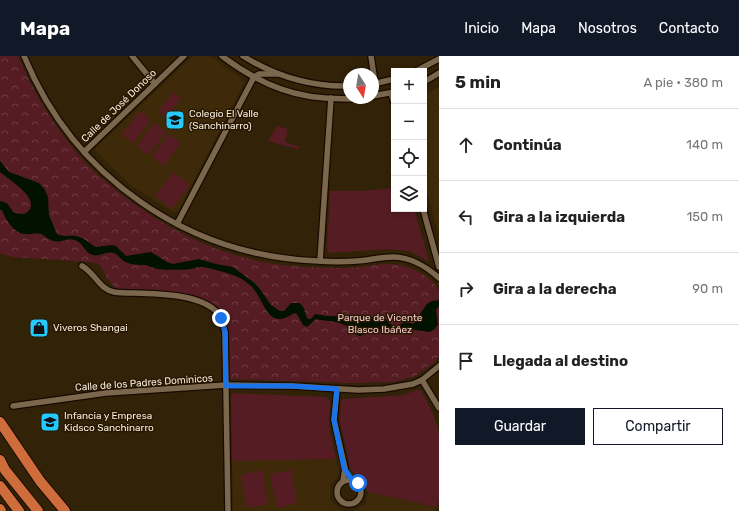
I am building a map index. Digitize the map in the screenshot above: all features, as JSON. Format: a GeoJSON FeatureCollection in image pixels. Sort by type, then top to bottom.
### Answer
{"type":"FeatureCollection","features":[{"type":"Feature","properties":{"kind":"highway"},"geometry":{"type":"LineString","coordinates":[[0,422],[40,481],[65,511]]}},
{"type":"Feature","properties":{"kind":"highway"},"geometry":{"type":"LineString","coordinates":[[0,460],[5,470],[38,511]]}},
{"type":"Feature","properties":{"kind":"highway"},"geometry":{"type":"LineString","coordinates":[[0,486],[19,511]]}},
{"type":"Feature","properties":{"kind":"street"},"geometry":{"type":"LineString","coordinates":[[24,56],[51,108],[84,152],[112,180],[132,196],[149,208],[177,224],[221,244],[266,256],[294,260],[320,261],[356,261],[394,257],[414,262],[439,278]]}},
{"type":"Feature","properties":{"kind":"street"},"geometry":{"type":"LineString","coordinates":[[132,56],[155,84]]}},
{"type":"Feature","properties":{"kind":"street","name":"Calle de José Donoso"},"geometry":{"type":"LineString","coordinates":[[84,152],[184,56]]}},
{"type":"Feature","properties":{"kind":"street"},"geometry":{"type":"LineString","coordinates":[[222,56],[254,77],[284,89],[307,96],[343,98]]}},
{"type":"Feature","properties":{"kind":"street"},"geometry":{"type":"LineString","coordinates":[[243,56],[278,74],[293,79],[319,85],[343,86]]}},
{"type":"Feature","properties":{"kind":"street"},"geometry":{"type":"LineString","coordinates":[[371,56],[372,68]]}},
{"type":"Feature","properties":{"kind":"street"},"geometry":{"type":"LineString","coordinates":[[421,68],[439,58]]}},
{"type":"Feature","properties":{"kind":"street"},"geometry":{"type":"LineString","coordinates":[[427,80],[439,73]]}},
{"type":"Feature","properties":{"kind":"street"},"geometry":{"type":"LineString","coordinates":[[177,224],[254,77],[259,74],[278,74]]}},
{"type":"Feature","properties":{"kind":"street"},"geometry":{"type":"LineString","coordinates":[[379,83],[391,80]]}},
{"type":"Feature","properties":{"kind":"street"},"geometry":{"type":"LineString","coordinates":[[379,94],[391,91]]}},
{"type":"Feature","properties":{"kind":"street"},"geometry":{"type":"LineString","coordinates":[[320,261],[331,98]]}},
{"type":"Feature","properties":{"kind":"street"},"geometry":{"type":"LineString","coordinates":[[424,212],[439,267]]}},
{"type":"Feature","properties":{"kind":"street"},"geometry":{"type":"LineString","coordinates":[[424,267],[432,267],[435,264],[436,257]]}},
{"type":"Feature","properties":{"kind":"street"},"geometry":{"type":"LineString","coordinates":[[82,266],[90,270],[94,278],[106,289],[114,292],[158,294],[194,298],[213,309],[221,318],[225,332],[228,511]]}},
{"type":"Feature","properties":{"kind":"street","name":"Calle de los Padres Dominicos"},"geometry":{"type":"LineString","coordinates":[[13,406],[114,392],[226,386],[292,386],[337,389],[384,389],[413,384],[422,380],[439,366]]}},
{"type":"Feature","properties":{"kind":"street"},"geometry":{"type":"LineString","coordinates":[[422,380],[439,408]]}},
{"type":"Feature","properties":{"kind":"street"},"geometry":{"type":"LineString","coordinates":[[337,389],[334,420],[344,468],[343,481],[337,488],[336,494],[342,502],[347,504],[357,502],[361,493],[361,488],[358,483],[352,480],[343,481]]}},
{"type":"Feature","properties":{"kind":"street"},"geometry":{"type":"LineString","coordinates":[[344,468],[352,480]]}},
{"type":"Feature","properties":{"kind":"shaded area","name":"Colegio El Valle (Sanchinarro)"},"geometry":{"type":"Polygon","coordinates":[[[193,56],[210,56],[243,80],[244,83],[178,211],[173,212],[132,186],[97,153],[96,148],[193,56]]]}},
{"type":"Feature","properties":{"kind":"shaded area"},"geometry":{"type":"Polygon","coordinates":[[[439,87],[439,236],[427,192],[427,93],[439,87]]]}},
{"type":"Feature","properties":{"kind":"shaded area"},"geometry":{"type":"Polygon","coordinates":[[[0,161],[9,172],[39,183],[44,188],[48,197],[49,215],[57,234],[79,237],[96,247],[116,246],[126,256],[151,252],[173,264],[199,259],[233,267],[257,285],[271,305],[280,311],[284,311],[291,303],[299,303],[303,307],[308,319],[311,319],[315,314],[336,316],[353,320],[383,316],[395,327],[405,322],[413,324],[416,322],[427,304],[432,301],[439,300],[439,306],[436,310],[438,324],[435,329],[429,332],[408,329],[398,332],[378,330],[360,336],[354,334],[347,326],[332,321],[316,319],[307,327],[303,325],[297,314],[294,313],[285,318],[278,319],[273,317],[268,313],[252,287],[239,277],[227,273],[202,267],[184,270],[168,270],[157,269],[146,265],[134,265],[124,261],[113,253],[98,255],[90,254],[78,241],[72,239],[57,241],[50,240],[39,233],[28,234],[18,232],[11,226],[2,210],[0,210],[0,201],[7,203],[13,212],[20,214],[26,213],[30,209],[31,204],[26,193],[0,172],[0,161]]]}},
{"type":"Feature","properties":{"kind":"shaded area"},"geometry":{"type":"Polygon","coordinates":[[[336,459],[339,474],[331,484],[330,498],[334,504],[341,510],[345,511],[233,511],[232,461],[336,459]]]}},
{"type":"Feature","properties":{"kind":"shaded area"},"geometry":{"type":"Polygon","coordinates":[[[368,492],[437,507],[435,511],[352,511],[365,504],[368,492]]]}},
{"type":"Feature","properties":{"kind":"green space","name":"Parque de Vicente Blasco Ibáñez"},"geometry":{"type":"Polygon","coordinates":[[[0,56],[18,56],[45,110],[71,147],[91,169],[144,211],[181,233],[220,250],[241,257],[272,264],[351,268],[392,264],[408,267],[423,274],[439,291],[439,355],[435,362],[415,376],[394,382],[349,383],[230,379],[226,321],[224,315],[219,309],[205,301],[194,296],[168,292],[117,290],[109,281],[100,265],[91,262],[12,257],[0,253],[0,56]]]}},
{"type":"Feature","properties":{"kind":"green space"},"geometry":{"type":"Polygon","coordinates":[[[173,92],[181,98],[166,118],[158,111],[173,92]]]}},
{"type":"Feature","properties":{"kind":"green space"},"geometry":{"type":"Polygon","coordinates":[[[139,111],[151,120],[133,143],[122,135],[139,111]]]}},
{"type":"Feature","properties":{"kind":"green space"},"geometry":{"type":"Polygon","coordinates":[[[154,123],[166,132],[148,155],[137,146],[154,123]]]}},
{"type":"Feature","properties":{"kind":"green space"},"geometry":{"type":"Polygon","coordinates":[[[277,126],[288,129],[285,142],[300,147],[297,149],[268,141],[277,126]]]}},
{"type":"Feature","properties":{"kind":"green space"},"geometry":{"type":"Polygon","coordinates":[[[169,134],[181,143],[163,166],[152,157],[169,134]]]}},
{"type":"Feature","properties":{"kind":"green space"},"geometry":{"type":"Polygon","coordinates":[[[173,172],[190,185],[172,209],[155,196],[173,172]]]}},
{"type":"Feature","properties":{"kind":"green space"},"geometry":{"type":"Polygon","coordinates":[[[391,188],[391,212],[415,212],[429,261],[409,251],[385,249],[329,253],[327,248],[330,191],[361,191],[391,188]]]}},
{"type":"Feature","properties":{"kind":"green space"},"geometry":{"type":"Polygon","coordinates":[[[420,390],[422,392],[433,414],[439,432],[439,499],[437,507],[368,492],[362,479],[351,470],[340,422],[341,401],[343,399],[404,395],[420,390]]]}},
{"type":"Feature","properties":{"kind":"green space"},"geometry":{"type":"Polygon","coordinates":[[[233,393],[326,397],[330,401],[329,427],[336,459],[232,461],[231,398],[233,393]]]}},
{"type":"Feature","properties":{"kind":"green space"},"geometry":{"type":"Polygon","coordinates":[[[262,470],[268,504],[247,508],[241,475],[262,470]]]}},
{"type":"Feature","properties":{"kind":"green space"},"geometry":{"type":"Polygon","coordinates":[[[291,470],[297,503],[277,508],[270,474],[291,470]]]}},
{"type":"Feature","properties":{"kind":"place","name":"Colegio El Valle (Sanchinarro)"},"geometry":{"type":"Point","coordinates":[175,120]}},
{"type":"Feature","properties":{"kind":"place","name":"Viveros Shangai"},"geometry":{"type":"Point","coordinates":[39,328]}},
{"type":"Feature","properties":{"kind":"place","name":"Infancia y Empresa Kidsco Sanchinarro"},"geometry":{"type":"Point","coordinates":[50,422]}},
{"type":"Feature","properties":{"kind":"route"},"geometry":{"type":"LineString","coordinates":[[221,318],[225,332],[226,386],[292,386],[337,389],[334,420],[344,468],[352,480],[358,483]]}}]}
